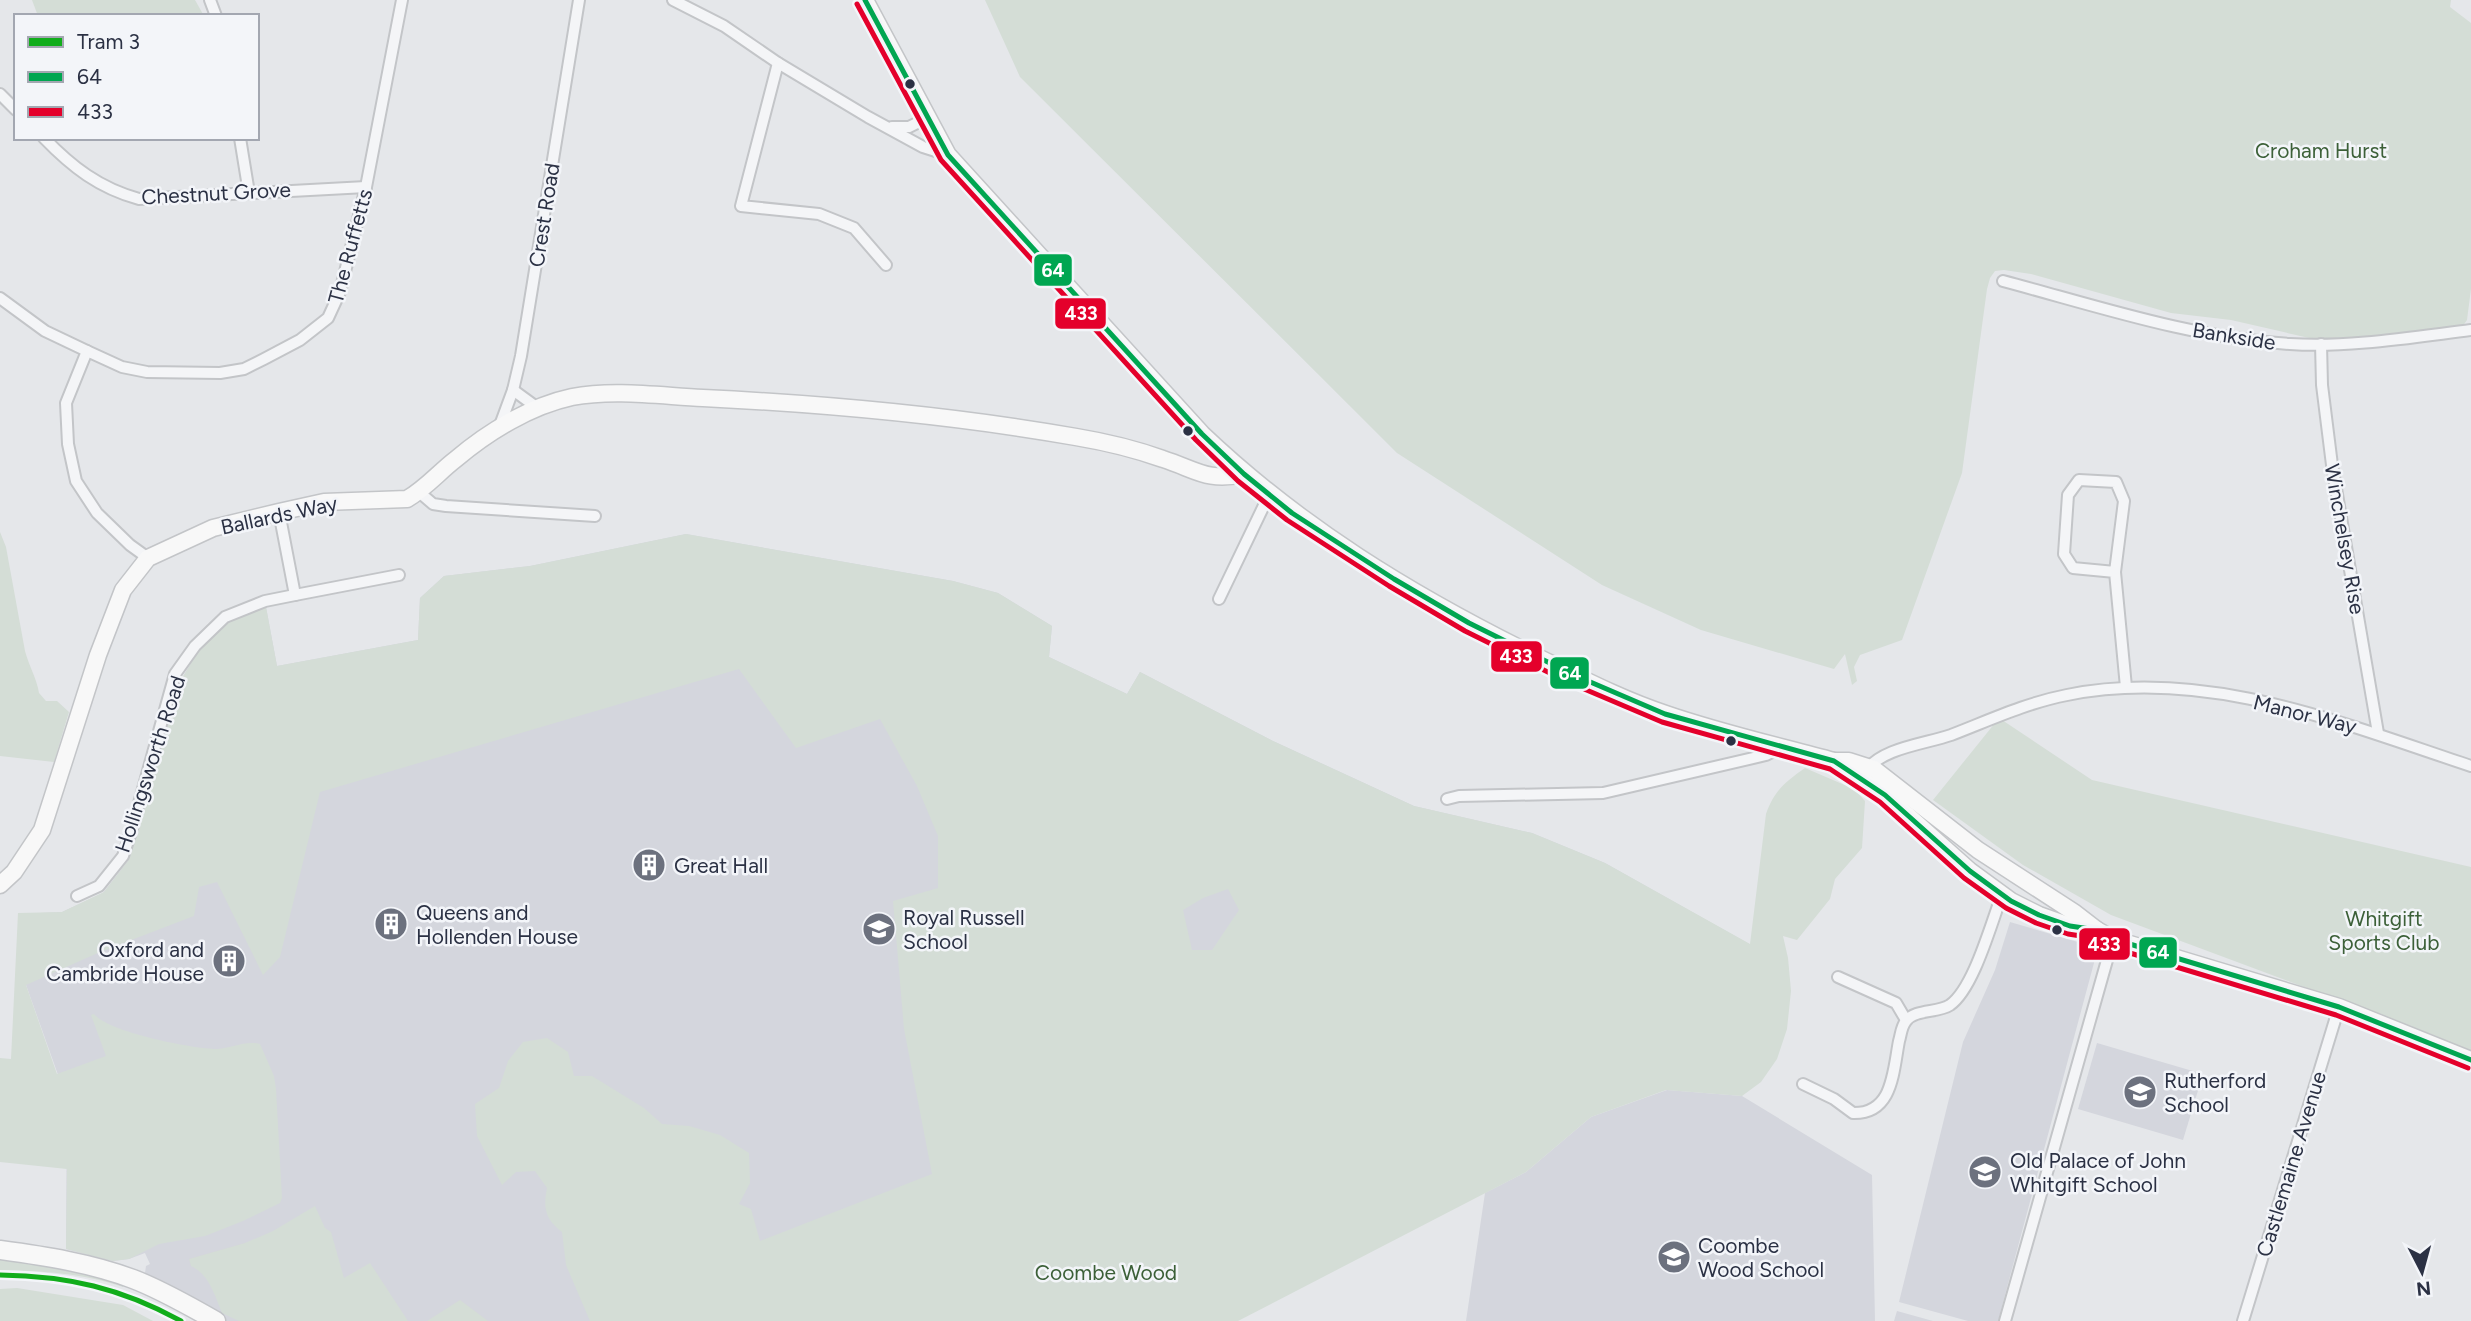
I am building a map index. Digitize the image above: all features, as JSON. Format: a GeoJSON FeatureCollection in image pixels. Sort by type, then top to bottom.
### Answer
{"type":"FeatureCollection","features":[{"type":"Feature","properties":{"kind":"main road"},"geometry":{"type":"LineString","coordinates":[[0,1250],[51,1257],[131,1278],[162,1291],[216,1321]]}},
{"type":"Feature","properties":{"kind":"street","name":"The Ruffetts"},"geometry":{"type":"LineString","coordinates":[[0,298],[45,331],[122,367],[147,372],[220,373],[244,369],[300,340],[328,318],[335,306],[366,187],[402,0]]}},
{"type":"Feature","properties":{"kind":"street","name":"Crest Road"},"geometry":{"type":"LineString","coordinates":[[499,428],[513,390],[521,356],[579,0]]}},
{"type":"Feature","properties":{"kind":"street"},"geometry":{"type":"LineString","coordinates":[[673,0],[724,26],[778,63],[882,125],[923,148],[948,155]]}},
{"type":"Feature","properties":{"kind":"street"},"geometry":{"type":"LineString","coordinates":[[865,0],[948,155],[1202,434],[1244,474],[1292,513],[1394,579],[1469,623],[1574,675],[1665,714],[1834,761],[1891,780],[1978,850],[2113,939],[2339,1007],[2471,1060]]}},
{"type":"Feature","properties":{"kind":"street"},"geometry":{"type":"LineString","coordinates":[[778,63],[741,206],[819,214],[854,228],[886,265]]}},
{"type":"Feature","properties":{"kind":"street"},"geometry":{"type":"LineString","coordinates":[[0,93],[14,108]]}},
{"type":"Feature","properties":{"kind":"street"},"geometry":{"type":"LineString","coordinates":[[882,125],[909,127],[927,118]]}},
{"type":"Feature","properties":{"kind":"street","name":"Chestnut Grove"},"geometry":{"type":"LineString","coordinates":[[46,140],[66,161],[88,178],[106,188],[139,199],[366,187]]}},
{"type":"Feature","properties":{"kind":"street"},"geometry":{"type":"LineString","coordinates":[[240,140],[249,193]]}},
{"type":"Feature","properties":{"kind":"street","name":"Bankside"},"geometry":{"type":"LineString","coordinates":[[2003,281],[2204,333],[2273,343],[2321,344],[2471,330]]}},
{"type":"Feature","properties":{"kind":"street","name":"Winchelsey Rise"},"geometry":{"type":"LineString","coordinates":[[2321,344],[2322,385],[2332,465],[2378,733]]}},
{"type":"Feature","properties":{"kind":"street"},"geometry":{"type":"LineString","coordinates":[[87,351],[66,403],[68,444],[76,481],[97,513],[130,545],[148,558]]}},
{"type":"Feature","properties":{"kind":"street"},"geometry":{"type":"LineString","coordinates":[[513,390],[539,409]]}},
{"type":"Feature","properties":{"kind":"street","name":"Ballards Way"},"geometry":{"type":"LineString","coordinates":[[0,885],[14,872],[42,831],[98,655],[123,590],[148,558],[213,528],[279,512],[324,502],[407,499],[419,492],[456,458],[499,428],[571,397],[614,394],[736,399],[1028,428],[1098,441],[1163,459],[1207,476],[1224,478],[1244,474]]}},
{"type":"Feature","properties":{"kind":"street"},"geometry":{"type":"LineString","coordinates":[[2115,572],[2073,568],[2064,554],[2068,495],[2079,480],[2116,482],[2124,501],[2115,572],[2126,687]]}},
{"type":"Feature","properties":{"kind":"street"},"geometry":{"type":"LineString","coordinates":[[419,492],[433,504],[446,506],[596,516]]}},
{"type":"Feature","properties":{"kind":"street"},"geometry":{"type":"LineString","coordinates":[[1219,599],[1269,495]]}},
{"type":"Feature","properties":{"kind":"street"},"geometry":{"type":"LineString","coordinates":[[279,512],[295,595]]}},
{"type":"Feature","properties":{"kind":"street","name":"Hollingsworth Road"},"geometry":{"type":"LineString","coordinates":[[77,896],[99,886],[122,856],[175,674],[195,646],[225,617],[265,601],[399,575]]}},
{"type":"Feature","properties":{"kind":"street","name":"Manor Way"},"geometry":{"type":"LineString","coordinates":[[1864,773],[1889,752],[1927,743],[2024,705],[2087,691],[2126,687],[2169,687],[2224,694],[2378,733],[2471,766]]}},
{"type":"Feature","properties":{"kind":"street"},"geometry":{"type":"LineString","coordinates":[[1447,799],[1459,796],[1603,793],[1766,755],[1782,747]]}},
{"type":"Feature","properties":{"kind":"street"},"geometry":{"type":"LineString","coordinates":[[1864,773],[1970,872],[2002,895],[2039,915],[2070,926],[2097,930]]}},
{"type":"Feature","properties":{"kind":"street"},"geometry":{"type":"LineString","coordinates":[[1803,1084],[1834,1099],[1853,1113],[1871,1111],[1882,1104],[1892,1080],[1906,1020],[1914,1015],[1948,1006],[1970,981],[2002,895]]}},
{"type":"Feature","properties":{"kind":"street"},"geometry":{"type":"LineString","coordinates":[[2004,1321],[2113,939]]}},
{"type":"Feature","properties":{"kind":"street"},"geometry":{"type":"LineString","coordinates":[[1838,977],[1896,1003],[1906,1020]]}},
{"type":"Feature","properties":{"kind":"street","name":"Castlemaine Avenue"},"geometry":{"type":"LineString","coordinates":[[2243,1321],[2339,1007]]}},
{"type":"Feature","properties":{"kind":"shaded area","name":"Royal Russell School"},"geometry":{"type":"Polygon","coordinates":[[[686,534],[953,581],[998,593],[1052,626],[1049,657],[1127,694],[1140,672],[1273,741],[1414,806],[1532,833],[1605,863],[1751,945],[792,1321],[226,1321],[145,1273],[146,1266],[150,1264],[145,1253],[113,1261],[66,1249],[67,1100],[26,985],[40,913],[62,912],[103,893],[128,861],[182,678],[200,649],[227,623],[266,607],[277,666],[418,640],[420,598],[444,576],[530,566],[686,534]]]}},
{"type":"Feature","properties":{"kind":"shaded area","name":"Old Palace of John Whitgift School"},"geometry":{"type":"Polygon","coordinates":[[[2010,922],[2098,948],[1998,1321],[1968,1321],[1899,1302],[1963,1042],[1995,970],[2010,922]]]}},
{"type":"Feature","properties":{"kind":"shaded area","name":"Rutherford School"},"geometry":{"type":"Polygon","coordinates":[[[2097,1043],[2203,1074],[2183,1140],[2078,1109],[2097,1043]]]}},
{"type":"Feature","properties":{"kind":"shaded area","name":"Coombe Wood School"},"geometry":{"type":"Polygon","coordinates":[[[1667,1090],[1742,1096],[1872,1175],[1875,1321],[1466,1321],[1485,1193],[1526,1172],[1591,1117],[1667,1090]]]}},
{"type":"Feature","properties":{"kind":"shaded area"},"geometry":{"type":"Polygon","coordinates":[[[1897,1311],[1933,1321],[1894,1321],[1897,1311]]]}},
{"type":"Feature","properties":{"kind":"green space"},"geometry":{"type":"Polygon","coordinates":[[[32,0],[195,0],[203,14],[37,14],[32,0]]]}},
{"type":"Feature","properties":{"kind":"green space","name":"Croham Hurst"},"geometry":{"type":"Polygon","coordinates":[[[985,0],[2451,0],[2450,7],[2471,23],[2471,289],[2467,320],[2462,327],[2384,337],[2318,340],[2231,320],[2171,313],[2031,274],[1995,271],[1987,289],[1962,473],[1902,640],[1860,655],[1854,667],[1857,681],[1852,685],[1845,654],[1834,669],[1701,630],[1602,585],[1397,453],[1020,77],[985,0]]]}},
{"type":"Feature","properties":{"kind":"green space"},"geometry":{"type":"Polygon","coordinates":[[[0,532],[6,547],[25,651],[39,693],[46,701],[57,701],[69,712],[54,762],[0,756],[0,532]]]}},
{"type":"Feature","properties":{"kind":"green space","name":"Royal Russell School"},"geometry":{"type":"Polygon","coordinates":[[[686,534],[953,581],[998,593],[1052,626],[1049,657],[1127,694],[1140,672],[1273,741],[1414,806],[1532,833],[1605,863],[1750,944],[1766,814],[1773,799],[1786,783],[1805,768],[1854,789],[1865,801],[1862,848],[1835,879],[1830,899],[1797,940],[1783,936],[1791,991],[1787,1029],[1777,1059],[1761,1082],[1742,1096],[1666,1090],[1591,1117],[1526,1172],[1238,1321],[590,1321],[566,1265],[562,1232],[547,1213],[547,1188],[535,1171],[516,1172],[502,1185],[477,1136],[475,1104],[499,1088],[508,1061],[523,1042],[547,1038],[568,1052],[574,1076],[592,1076],[644,1108],[662,1124],[689,1126],[720,1135],[749,1153],[750,1183],[739,1204],[751,1209],[760,1241],[932,1174],[904,1029],[893,901],[938,888],[938,836],[917,786],[880,719],[796,748],[739,669],[320,792],[280,957],[263,975],[217,882],[199,887],[194,916],[100,952],[26,985],[57,1074],[106,1056],[91,1015],[94,1014],[102,1021],[133,1033],[190,1046],[217,1049],[260,1044],[274,1076],[276,1089],[282,1198],[280,1203],[205,1236],[159,1244],[129,1259],[113,1261],[66,1249],[67,1169],[0,1162],[0,1058],[11,1059],[18,913],[62,912],[104,892],[128,861],[182,678],[200,649],[227,623],[266,607],[277,666],[418,640],[420,598],[444,576],[530,566],[686,534]],[[1228,889],[1203,898],[1183,910],[1192,950],[1212,950],[1239,910],[1228,889]]]}},
{"type":"Feature","properties":{"kind":"green space","name":"Whitgift Sports Club"},"geometry":{"type":"Polygon","coordinates":[[[1999,718],[2092,780],[2471,867],[2471,1052],[2436,1036],[2111,915],[2023,865],[1933,800],[1999,718]]]}},
{"type":"Feature","properties":{"kind":"green space"},"geometry":{"type":"Polygon","coordinates":[[[315,1206],[325,1228],[331,1232],[344,1278],[370,1263],[408,1321],[239,1321],[222,1313],[207,1280],[191,1266],[189,1259],[245,1243],[273,1231],[315,1206]]]}},
{"type":"Feature","properties":{"kind":"green space"},"geometry":{"type":"Polygon","coordinates":[[[0,1256],[124,1281],[123,1287],[62,1274],[0,1270],[0,1256]]]}},
{"type":"Feature","properties":{"kind":"green space"},"geometry":{"type":"Polygon","coordinates":[[[17,1288],[123,1305],[153,1321],[0,1321],[0,1289],[17,1288]]]}},
{"type":"Feature","properties":{"kind":"green space"},"geometry":{"type":"Polygon","coordinates":[[[460,1300],[488,1321],[427,1321],[460,1300]]]}},
{"type":"Feature","properties":{"kind":"tram line","name":"3"},"geometry":{"type":"LineString","coordinates":[[0,1275],[49,1278],[94,1286],[137,1300],[181,1321]]}},
{"type":"Feature","properties":{"kind":"transit line","name":"64"},"geometry":{"type":"LineString","coordinates":[[865,0],[948,155],[1202,434],[1244,474],[1292,513],[1394,579],[1469,623],[1574,675],[1665,714],[1834,761],[1885,795],[1970,871],[2011,901],[2039,915],[2070,926],[2097,930],[2113,939],[2339,1007],[2471,1060]]}},
{"type":"Feature","properties":{"kind":"transit line","name":"433"},"geometry":{"type":"LineString","coordinates":[[857,4],[941,160],[1196,440],[1238,481],[1287,520],[1465,631],[1570,683],[1662,722],[1830,769],[1880,802],[1964,878],[2006,908],[2036,923],[2068,934],[2094,938],[2110,947],[2336,1015],[2468,1068]]}},
{"type":"Feature","properties":{"kind":"place","name":"Great Hall"},"geometry":{"type":"Point","coordinates":[649,865]}},
{"type":"Feature","properties":{"kind":"place","name":"Queens and Hollenden House"},"geometry":{"type":"Point","coordinates":[391,924]}},
{"type":"Feature","properties":{"kind":"place","name":"Royal Russell School"},"geometry":{"type":"Point","coordinates":[879,929]}},
{"type":"Feature","properties":{"kind":"place","name":"Oxford and Cambride House"},"geometry":{"type":"Point","coordinates":[229,961]}},
{"type":"Feature","properties":{"kind":"place","name":"Rutherford School"},"geometry":{"type":"Point","coordinates":[2140,1092]}},
{"type":"Feature","properties":{"kind":"place","name":"Old Palace of John Whitgift School"},"geometry":{"type":"Point","coordinates":[1985,1172]}},
{"type":"Feature","properties":{"kind":"place","name":"Coombe Wood School"},"geometry":{"type":"Point","coordinates":[1674,1257]}},
{"type":"Feature","properties":{"kind":"park label","name":"Coombe Wood"},"geometry":{"type":"Point","coordinates":[1106,1272]}}]}
